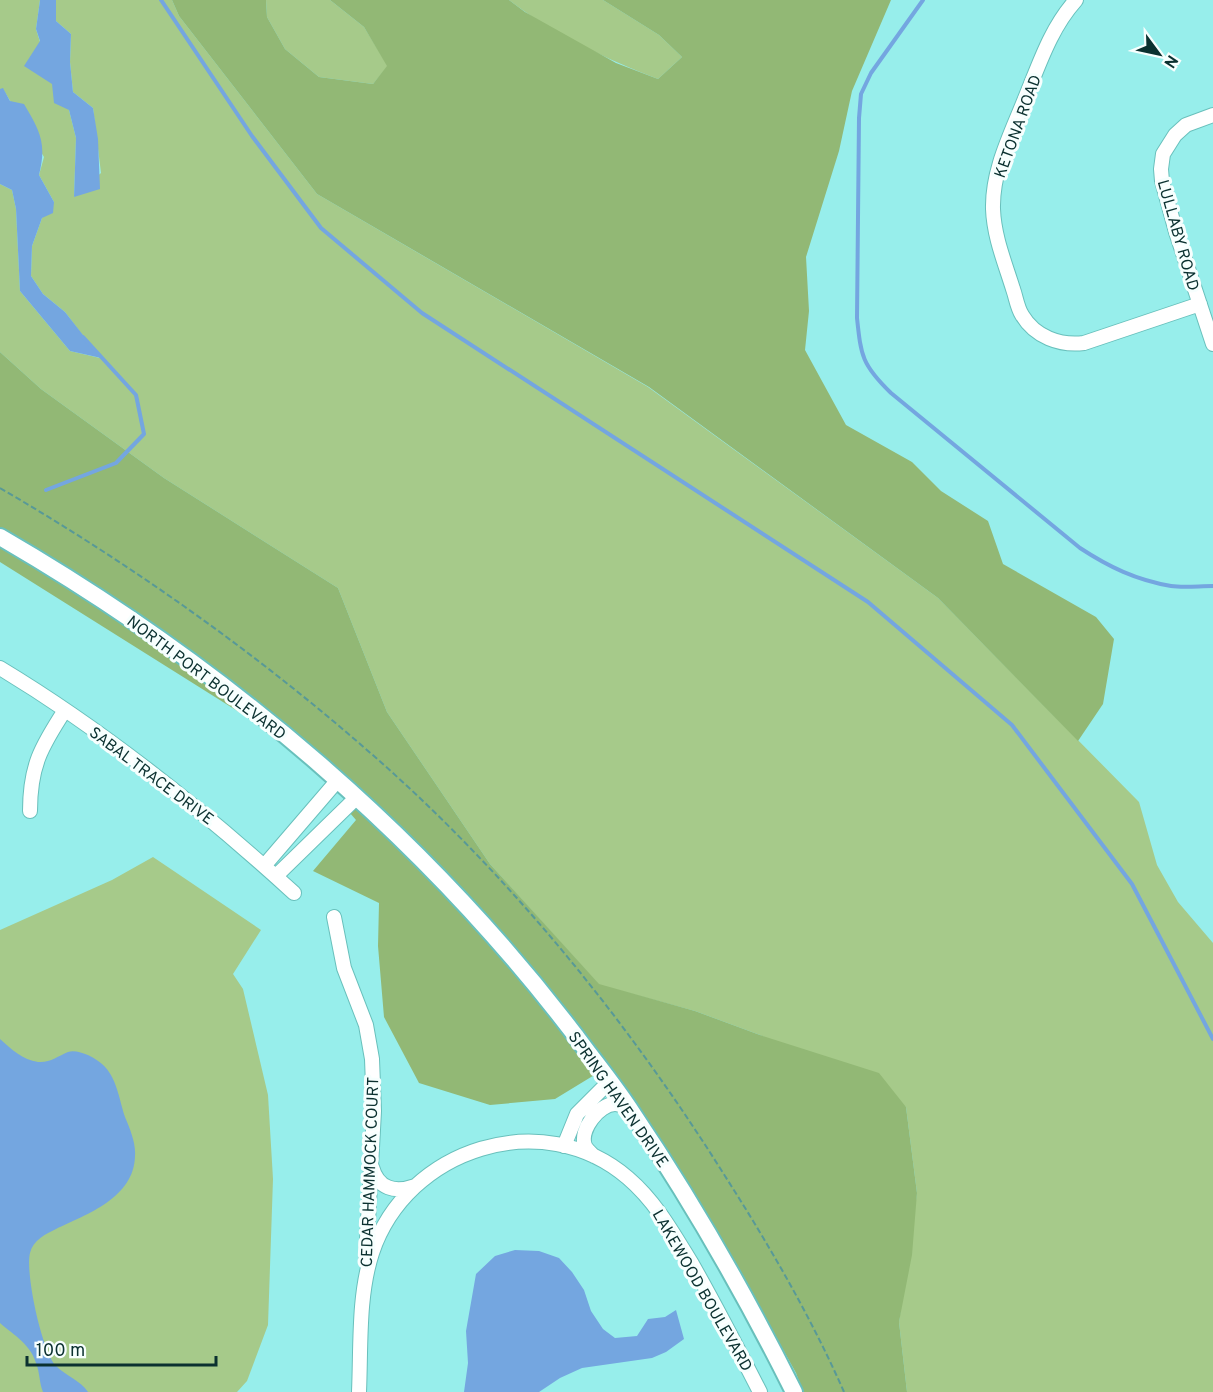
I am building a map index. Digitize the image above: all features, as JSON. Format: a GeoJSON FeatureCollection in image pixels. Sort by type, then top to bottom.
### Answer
{"type":"FeatureCollection","features":[{"type":"Feature","properties":{"kind":"street","name":"KETONA ROAD"},"geometry":{"type":"LineString","coordinates":[[1076,0],[1049,39],[1003,153],[996,177],[995,227],[1021,314],[1030,326],[1041,334],[1062,343],[1076,344],[1200,304]]}},
{"type":"Feature","properties":{"kind":"street","name":"LULLABY ROAD"},"geometry":{"type":"LineString","coordinates":[[1213,115],[1186,124],[1174,135],[1167,146],[1161,169],[1173,222],[1213,344]]}},
{"type":"Feature","properties":{"kind":"street","name":"NORTH PORT BOULEVARD"},"geometry":{"type":"LineString","coordinates":[[0,537],[68,577],[174,649],[268,721],[400,838]]}},
{"type":"Feature","properties":{"kind":"street","name":"SABAL TRACE DRIVE"},"geometry":{"type":"LineString","coordinates":[[0,668],[108,739],[178,793],[294,893]]}},
{"type":"Feature","properties":{"kind":"street"},"geometry":{"type":"LineString","coordinates":[[30,811],[31,785],[36,761],[65,710]]}},
{"type":"Feature","properties":{"kind":"street"},"geometry":{"type":"LineString","coordinates":[[264,866],[337,782]]}},
{"type":"Feature","properties":{"kind":"street"},"geometry":{"type":"LineString","coordinates":[[276,876],[356,798]]}},
{"type":"Feature","properties":{"kind":"street"},"geometry":{"type":"LineString","coordinates":[[291,835],[306,848]]}},
{"type":"Feature","properties":{"kind":"street","name":"SPRING HAVEN DRIVE"},"geometry":{"type":"LineString","coordinates":[[400,838],[506,950],[561,1016],[632,1112],[726,1261],[794,1392]]}},
{"type":"Feature","properties":{"kind":"street","name":"CEDAR HAMMOCK COURT"},"geometry":{"type":"LineString","coordinates":[[334,917],[344,968],[361,1008],[370,1044],[374,1094],[364,1290]]}},
{"type":"Feature","properties":{"kind":"street"},"geometry":{"type":"LineString","coordinates":[[564,1146],[577,1114],[610,1082]]}},
{"type":"Feature","properties":{"kind":"street"},"geometry":{"type":"LineString","coordinates":[[594,1156],[585,1145],[584,1137],[592,1118],[602,1109],[616,1103],[632,1112]]}},
{"type":"Feature","properties":{"kind":"street","name":"LAKEWOOD BOULEVARD"},"geometry":{"type":"LineString","coordinates":[[359,1392],[364,1290],[370,1260],[389,1218],[415,1186],[437,1167],[490,1146],[523,1142],[564,1146],[594,1156],[627,1176],[659,1210],[725,1324],[760,1392]]}},
{"type":"Feature","properties":{"kind":"street"},"geometry":{"type":"LineString","coordinates":[[371,1164],[375,1177],[387,1187],[403,1190],[415,1186]]}},
{"type":"Feature","properties":{"kind":"green space"},"geometry":{"type":"Polygon","coordinates":[[[0,0],[40,0],[36,29],[53,84],[69,110],[76,138],[74,197],[101,173],[93,108],[73,92],[70,62],[71,34],[56,21],[56,0],[172,0],[179,16],[317,194],[648,387],[938,598],[1139,802],[1157,865],[1178,902],[1213,943],[1213,1392],[907,1392],[899,1322],[917,1193],[906,1107],[760,1035],[695,1011],[599,985],[490,864],[387,712],[338,588],[164,478],[41,389],[0,352],[0,184],[12,190],[16,209],[20,291],[70,351],[100,358],[65,312],[43,294],[31,276],[32,246],[42,218],[54,202],[39,175],[44,157],[3,89],[0,89],[0,0]]]}},
{"type":"Feature","properties":{"kind":"green space"},"geometry":{"type":"Polygon","coordinates":[[[172,0],[266,0],[267,17],[285,49],[319,77],[373,84],[387,66],[364,27],[330,0],[509,0],[525,12],[616,63],[658,79],[682,57],[659,35],[603,0],[891,0],[852,91],[839,151],[806,257],[809,311],[805,350],[846,425],[912,462],[941,491],[988,521],[1003,564],[1096,617],[1114,639],[1103,704],[1078,741],[938,598],[649,387],[317,194],[179,16],[172,0]]]}},
{"type":"Feature","properties":{"kind":"green space"},"geometry":{"type":"Polygon","coordinates":[[[266,0],[330,0],[364,27],[388,66],[373,84],[319,77],[285,49],[267,17],[266,0]]]}},
{"type":"Feature","properties":{"kind":"green space"},"geometry":{"type":"Polygon","coordinates":[[[509,0],[603,0],[659,35],[682,57],[658,79],[581,45],[543,24],[509,0]]]}},
{"type":"Feature","properties":{"kind":"green space"},"geometry":{"type":"Polygon","coordinates":[[[0,352],[41,389],[164,478],[338,588],[387,712],[490,864],[599,984],[695,1011],[760,1035],[879,1073],[906,1107],[917,1193],[912,1255],[899,1322],[907,1392],[803,1392],[796,1373],[736,1265],[641,1113],[642,1111],[399,828],[0,530],[0,352]]]}},
{"type":"Feature","properties":{"kind":"green space"},"geometry":{"type":"Polygon","coordinates":[[[0,545],[117,617],[274,734],[0,562],[0,545]]]}},
{"type":"Feature","properties":{"kind":"green space"},"geometry":{"type":"Polygon","coordinates":[[[357,807],[437,885],[500,954],[596,1074],[555,1099],[490,1105],[419,1083],[384,1017],[378,946],[379,903],[313,871],[356,820],[350,813],[357,807]]]}},
{"type":"Feature","properties":{"kind":"green space"},"geometry":{"type":"Polygon","coordinates":[[[153,857],[261,930],[233,974],[243,989],[268,1095],[273,1179],[268,1325],[247,1381],[237,1392],[0,1392],[0,930],[112,880],[153,857]]]}},
{"type":"Feature","properties":{"kind":"water"},"geometry":{"type":"Polygon","coordinates":[[[40,0],[56,0],[56,21],[71,34],[70,62],[73,92],[93,108],[98,139],[100,189],[74,197],[76,138],[69,110],[54,103],[52,84],[24,66],[40,41],[36,29],[40,0]]]}},
{"type":"Feature","properties":{"kind":"water"},"geometry":{"type":"Polygon","coordinates":[[[3,88],[10,101],[24,104],[38,130],[42,146],[39,175],[54,202],[53,213],[42,218],[32,246],[31,276],[43,294],[65,312],[101,358],[70,351],[20,291],[16,209],[12,190],[0,184],[0,89],[3,88]]]}},
{"type":"Feature","properties":{"kind":"water"},"geometry":{"type":"Polygon","coordinates":[[[0,1039],[18,1054],[33,1061],[54,1059],[72,1051],[86,1054],[99,1061],[111,1075],[134,1141],[133,1171],[118,1194],[107,1203],[44,1235],[34,1244],[30,1253],[32,1294],[45,1345],[56,1366],[88,1392],[43,1392],[37,1367],[30,1351],[0,1323],[0,1039]]]}},
{"type":"Feature","properties":{"kind":"water"},"geometry":{"type":"Polygon","coordinates":[[[515,1250],[539,1251],[559,1258],[584,1290],[591,1311],[603,1329],[615,1338],[637,1336],[648,1319],[665,1317],[676,1310],[684,1339],[666,1352],[652,1358],[582,1368],[560,1378],[539,1392],[464,1392],[468,1363],[466,1331],[476,1274],[495,1256],[515,1250]]]}},
{"type":"Feature","properties":{"kind":"waterway"},"geometry":{"type":"LineString","coordinates":[[161,0],[252,136],[321,228],[422,313],[868,602],[1012,725],[1132,884],[1213,1039]]}},
{"type":"Feature","properties":{"kind":"waterway"},"geometry":{"type":"LineString","coordinates":[[923,0],[871,73],[861,94],[857,318],[865,359],[874,375],[891,393],[1080,548],[1112,567],[1146,580],[1176,587],[1213,586]]}},
{"type":"Feature","properties":{"kind":"waterway"},"geometry":{"type":"LineString","coordinates":[[46,490],[116,463],[144,434],[136,395],[83,337]]}}]}
